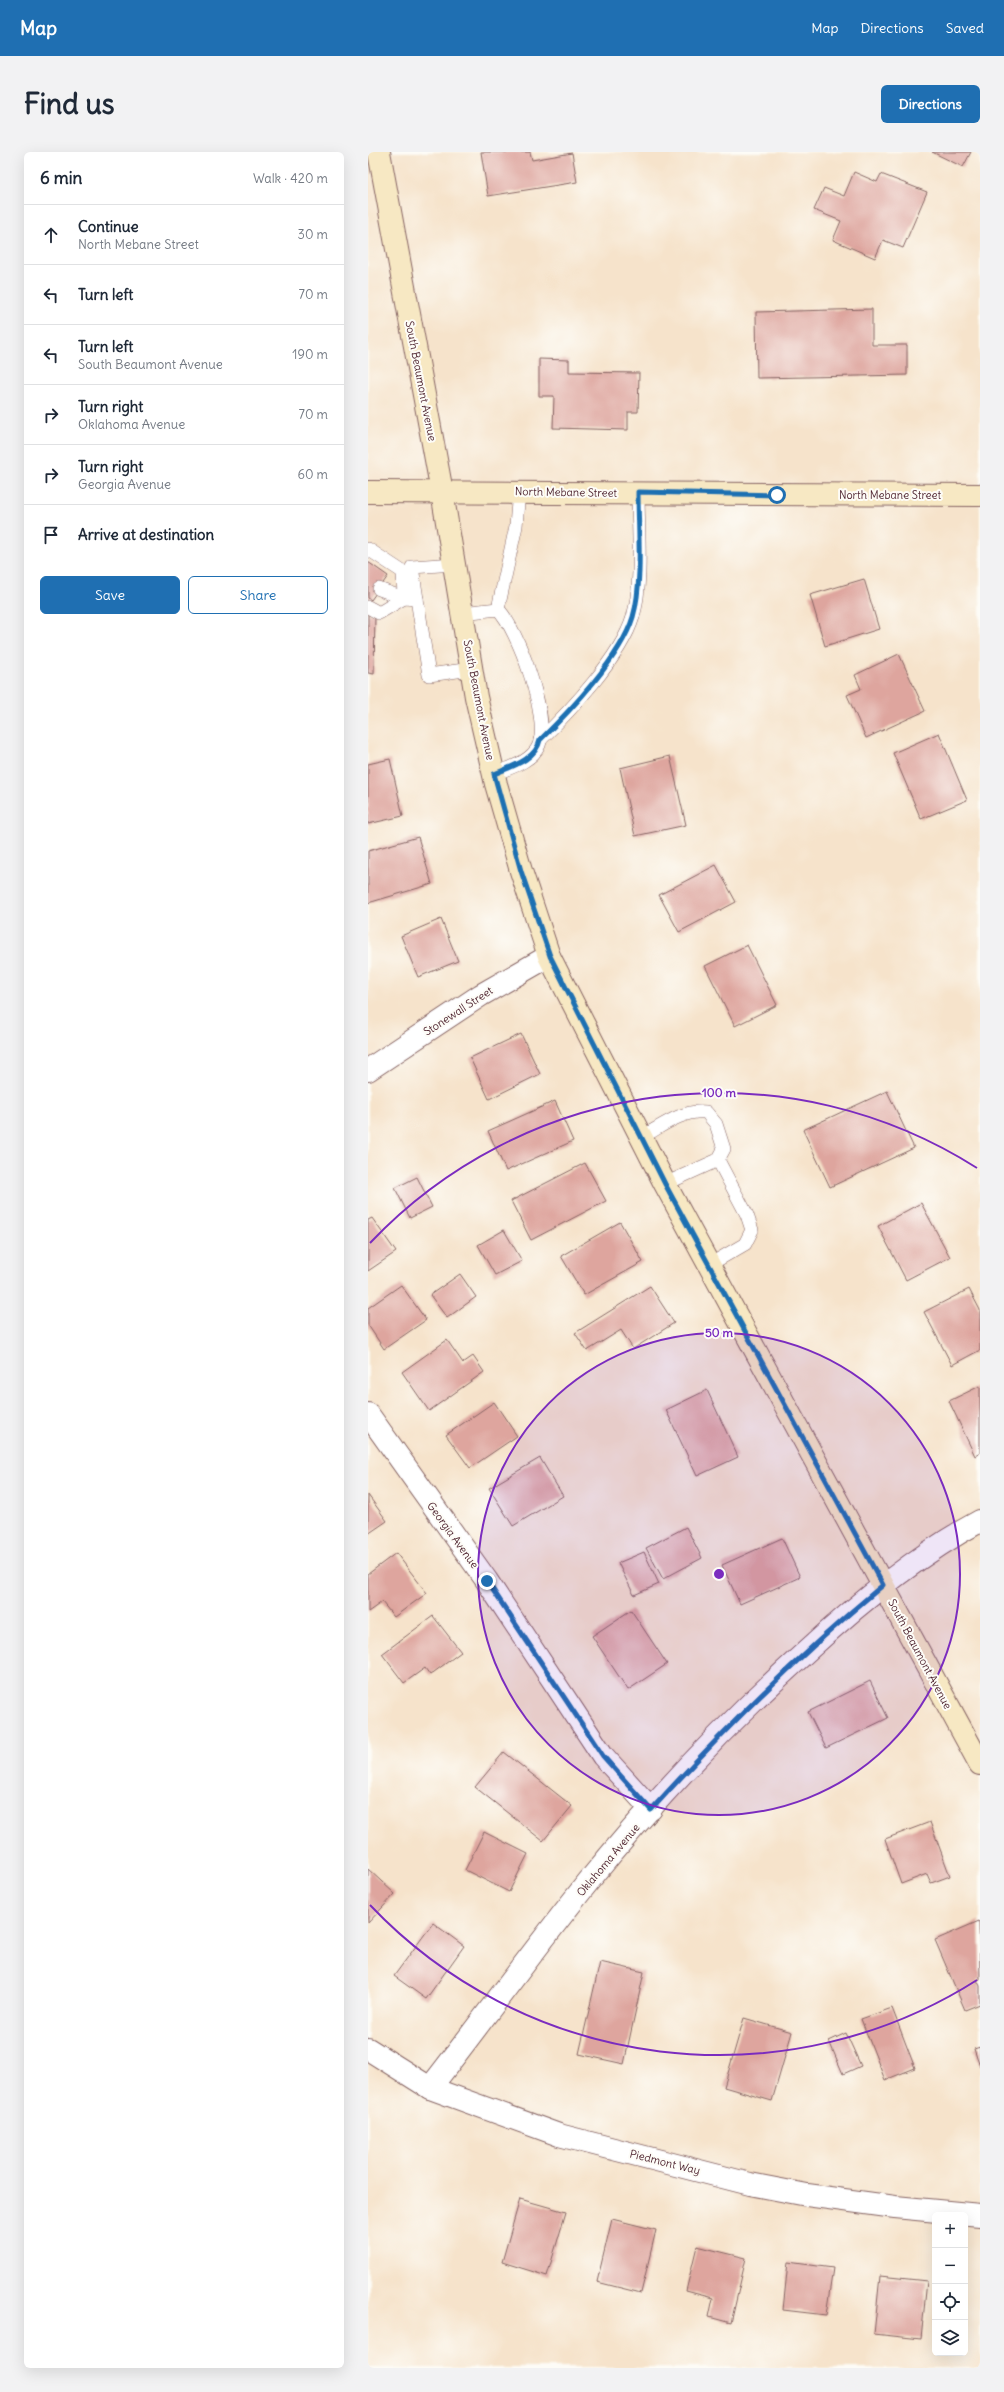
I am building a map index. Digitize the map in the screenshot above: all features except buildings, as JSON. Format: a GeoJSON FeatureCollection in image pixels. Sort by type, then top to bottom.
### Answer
{"type":"FeatureCollection","features":[{"type":"Feature","properties":{"kind":"street","name":"South Beaumont Avenue"},"geometry":{"type":"LineString","coordinates":[[379,152],[442,492],[472,669],[494,774],[521,871],[550,956],[665,1184],[980,1764]]}},
{"type":"Feature","properties":{"kind":"street","name":"North Mebane Street"},"geometry":{"type":"LineString","coordinates":[[368,492],[519,491],[980,495]]}},
{"type":"Feature","properties":{"kind":"street","name":"Stonewall Street"},"geometry":{"type":"LineString","coordinates":[[368,1070],[481,995],[550,956]]}},
{"type":"Feature","properties":{"kind":"street","name":"Georgia Avenue"},"geometry":{"type":"LineString","coordinates":[[368,1414],[487,1581],[603,1756],[651,1810]]}},
{"type":"Feature","properties":{"kind":"street","name":"Oklahoma Avenue"},"geometry":{"type":"LineString","coordinates":[[430,2088],[588,1882],[710,1744],[772,1682],[883,1585],[980,1521]]}},
{"type":"Feature","properties":{"kind":"street","name":"Piedmont Way"},"geometry":{"type":"LineString","coordinates":[[368,2049],[430,2088],[559,2135],[750,2184],[807,2195],[895,2207],[980,2215]]}},
{"type":"Feature","properties":{"kind":"lane"},"geometry":{"type":"LineString","coordinates":[[498,609],[516,526],[519,491]]}},
{"type":"Feature","properties":{"kind":"lane"},"geometry":{"type":"LineString","coordinates":[[540,740],[582,694],[624,639],[633,616],[637,584],[638,492]]}},
{"type":"Feature","properties":{"kind":"lane"},"geometry":{"type":"LineString","coordinates":[[368,549],[403,572],[404,598]]}},
{"type":"Feature","properties":{"kind":"lane"},"geometry":{"type":"LineString","coordinates":[[454,564],[412,567],[429,675],[472,669]]}},
{"type":"Feature","properties":{"kind":"lane"},"geometry":{"type":"LineString","coordinates":[[379,589],[404,598],[417,599]]}},
{"type":"Feature","properties":{"kind":"lane"},"geometry":{"type":"LineString","coordinates":[[368,607],[379,613],[404,598]]}},
{"type":"Feature","properties":{"kind":"lane"},"geometry":{"type":"LineString","coordinates":[[462,613],[488,608],[498,609],[506,617],[516,635],[530,673],[538,706],[539,745],[528,758],[494,774]]}},
{"type":"Feature","properties":{"kind":"lane"},"geometry":{"type":"LineString","coordinates":[[642,1137],[677,1117],[696,1111],[706,1112],[716,1124],[723,1140],[724,1149],[718,1160],[665,1184]]}},
{"type":"Feature","properties":{"kind":"lane"},"geometry":{"type":"LineString","coordinates":[[709,1265],[745,1244],[752,1230],[747,1215],[718,1160]]}},
{"type":"Feature","properties":{"kind":"route"},"geometry":{"type":"LineString","coordinates":[[487,1581],[603,1756],[651,1810],[710,1744],[772,1682],[837,1623],[883,1585],[665,1184],[550,956],[521,871],[494,774],[528,758],[539,745],[540,740],[555,725],[606,664],[624,639],[633,616],[637,584],[638,492],[777,495]]}}]}
